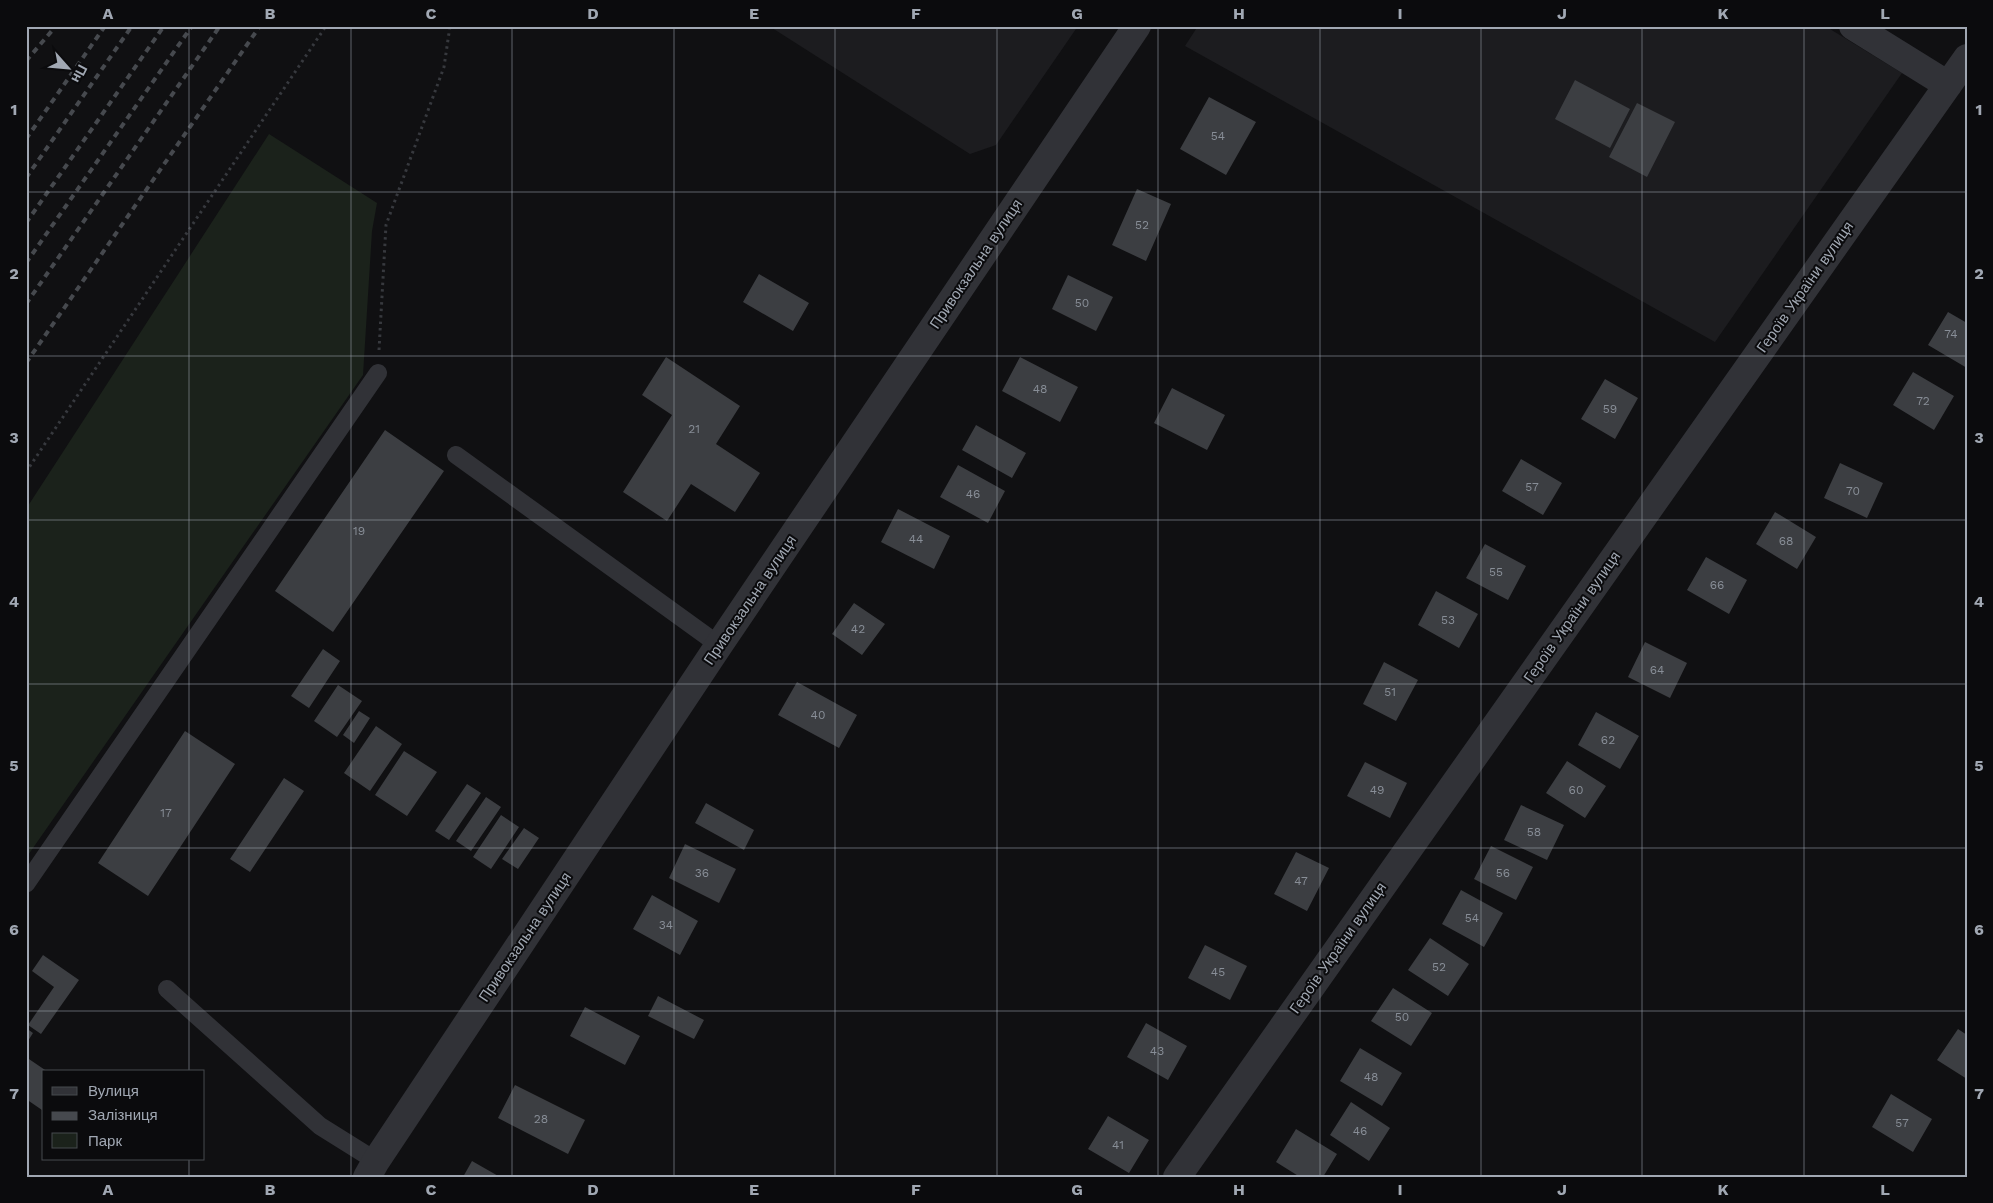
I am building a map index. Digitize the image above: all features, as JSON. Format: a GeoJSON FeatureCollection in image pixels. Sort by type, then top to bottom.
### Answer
{"type":"FeatureCollection","features":[{"type":"Feature","properties":{"kind":"street","name":"Привокзальна вулиця"},"geometry":{"type":"LineString","coordinates":[[371,1169],[719,645],[1137,26]]}},
{"type":"Feature","properties":{"kind":"street"},"geometry":{"type":"LineString","coordinates":[[1854,26],[1948,85]]}},
{"type":"Feature","properties":{"kind":"street","name":"Героїв України вулиця"},"geometry":{"type":"LineString","coordinates":[[1177,1177],[1967,58]]}},
{"type":"Feature","properties":{"kind":"lane"},"geometry":{"type":"LineString","coordinates":[[26,884],[378,372]]}},
{"type":"Feature","properties":{"kind":"lane"},"geometry":{"type":"LineString","coordinates":[[456,455],[719,645]]}},
{"type":"Feature","properties":{"kind":"lane"},"geometry":{"type":"LineString","coordinates":[[167,989],[371,1169]]}},
{"type":"Feature","properties":{"kind":"path"},"geometry":{"type":"LineString","coordinates":[[26,472],[326,26]]}},
{"type":"Feature","properties":{"kind":"path"},"geometry":{"type":"LineString","coordinates":[[378,372],[386,225],[444,67],[450,26]]}},
{"type":"Feature","properties":{"kind":"shaded area"},"geometry":{"type":"Polygon","coordinates":[[[769,26],[1078,26],[996,145],[970,154],[769,26]]]}},
{"type":"Feature","properties":{"kind":"shaded area"},"geometry":{"type":"Polygon","coordinates":[[[1198,26],[1825,26],[1902,73],[1715,342],[1185,46],[1198,26]]]}},
{"type":"Feature","properties":{"kind":"green space"},"geometry":{"type":"Polygon","coordinates":[[[269,134],[377,203],[372,231],[363,375],[26,858],[26,509],[269,134]]]}},
{"type":"Feature","properties":{"kind":"building"},"geometry":{"type":"Polygon","coordinates":[[[1575,80],[1630,109],[1610,148],[1555,119],[1575,80]]]}},
{"type":"Feature","properties":{"kind":"building"},"geometry":{"type":"Polygon","coordinates":[[[1209,97],[1256,122],[1226,175],[1180,149],[1209,97]]]}},
{"type":"Feature","properties":{"kind":"building"},"geometry":{"type":"Polygon","coordinates":[[[1637,103],[1675,122],[1647,177],[1609,157],[1637,103]]]}},
{"type":"Feature","properties":{"kind":"building"},"geometry":{"type":"Polygon","coordinates":[[[1137,189],[1171,204],[1146,261],[1112,245],[1137,189]]]}},
{"type":"Feature","properties":{"kind":"building"},"geometry":{"type":"Polygon","coordinates":[[[759,274],[809,303],[793,331],[743,302],[759,274]]]}},
{"type":"Feature","properties":{"kind":"building"},"geometry":{"type":"Polygon","coordinates":[[[1068,275],[1113,297],[1096,331],[1052,309],[1068,275]]]}},
{"type":"Feature","properties":{"kind":"building"},"geometry":{"type":"Polygon","coordinates":[[[1948,312],[1967,323],[1967,368],[1928,345],[1948,312]]]}},
{"type":"Feature","properties":{"kind":"building"},"geometry":{"type":"Polygon","coordinates":[[[666,357],[740,406],[716,444],[760,473],[735,512],[691,484],[667,521],[623,492],[672,415],[642,395],[666,357]]]}},
{"type":"Feature","properties":{"kind":"building"},"geometry":{"type":"Polygon","coordinates":[[[1020,357],[1078,387],[1060,422],[1002,391],[1020,357]]]}},
{"type":"Feature","properties":{"kind":"building"},"geometry":{"type":"Polygon","coordinates":[[[1913,372],[1954,396],[1934,430],[1893,405],[1913,372]]]}},
{"type":"Feature","properties":{"kind":"building"},"geometry":{"type":"Polygon","coordinates":[[[1605,379],[1638,398],[1615,439],[1581,419],[1605,379]]]}},
{"type":"Feature","properties":{"kind":"building"},"geometry":{"type":"Polygon","coordinates":[[[1172,388],[1225,415],[1207,450],[1154,423],[1172,388]]]}},
{"type":"Feature","properties":{"kind":"building"},"geometry":{"type":"Polygon","coordinates":[[[976,425],[1026,453],[1012,478],[962,450],[976,425]]]}},
{"type":"Feature","properties":{"kind":"building"},"geometry":{"type":"Polygon","coordinates":[[[385,430],[444,471],[333,632],[275,591],[385,430]]]}},
{"type":"Feature","properties":{"kind":"building"},"geometry":{"type":"Polygon","coordinates":[[[1521,459],[1562,483],[1543,515],[1502,491],[1521,459]]]}},
{"type":"Feature","properties":{"kind":"building"},"geometry":{"type":"Polygon","coordinates":[[[1840,463],[1883,483],[1867,518],[1824,498],[1840,463]]]}},
{"type":"Feature","properties":{"kind":"building"},"geometry":{"type":"Polygon","coordinates":[[[958,465],[1005,491],[988,523],[940,497],[958,465]]]}},
{"type":"Feature","properties":{"kind":"building"},"geometry":{"type":"Polygon","coordinates":[[[898,509],[950,536],[934,569],[881,542],[898,509]]]}},
{"type":"Feature","properties":{"kind":"building"},"geometry":{"type":"Polygon","coordinates":[[[1775,512],[1816,537],[1797,569],[1756,544],[1775,512]]]}},
{"type":"Feature","properties":{"kind":"building"},"geometry":{"type":"Polygon","coordinates":[[[1485,544],[1526,566],[1508,600],[1466,578],[1485,544]]]}},
{"type":"Feature","properties":{"kind":"building"},"geometry":{"type":"Polygon","coordinates":[[[1706,557],[1747,580],[1729,614],[1687,590],[1706,557]]]}},
{"type":"Feature","properties":{"kind":"building"},"geometry":{"type":"Polygon","coordinates":[[[1436,591],[1478,614],[1459,648],[1418,625],[1436,591]]]}},
{"type":"Feature","properties":{"kind":"building"},"geometry":{"type":"Polygon","coordinates":[[[854,603],[885,624],[862,655],[832,634],[854,603]]]}},
{"type":"Feature","properties":{"kind":"building"},"geometry":{"type":"Polygon","coordinates":[[[1645,642],[1687,663],[1670,698],[1628,677],[1645,642]]]}},
{"type":"Feature","properties":{"kind":"building"},"geometry":{"type":"Polygon","coordinates":[[[323,649],[340,661],[309,708],[291,696],[323,649]]]}},
{"type":"Feature","properties":{"kind":"building"},"geometry":{"type":"Polygon","coordinates":[[[1384,662],[1418,680],[1396,721],[1363,704],[1384,662]]]}},
{"type":"Feature","properties":{"kind":"building"},"geometry":{"type":"Polygon","coordinates":[[[797,682],[857,715],[839,748],[778,715],[797,682]]]}},
{"type":"Feature","properties":{"kind":"building"},"geometry":{"type":"Polygon","coordinates":[[[338,685],[362,701],[337,737],[314,721],[338,685]]]}},
{"type":"Feature","properties":{"kind":"building"},"geometry":{"type":"Polygon","coordinates":[[[359,711],[370,718],[354,743],[343,735],[359,711]]]}},
{"type":"Feature","properties":{"kind":"building"},"geometry":{"type":"Polygon","coordinates":[[[1596,712],[1639,736],[1620,769],[1578,745],[1596,712]]]}},
{"type":"Feature","properties":{"kind":"building"},"geometry":{"type":"Polygon","coordinates":[[[376,726],[402,744],[370,791],[344,773],[376,726]]]}},
{"type":"Feature","properties":{"kind":"building"},"geometry":{"type":"Polygon","coordinates":[[[185,731],[235,764],[148,896],[98,863],[185,731]]]}},
{"type":"Feature","properties":{"kind":"building"},"geometry":{"type":"Polygon","coordinates":[[[404,751],[437,772],[407,816],[375,795],[404,751]]]}},
{"type":"Feature","properties":{"kind":"building"},"geometry":{"type":"Polygon","coordinates":[[[1567,761],[1606,786],[1585,818],[1546,793],[1567,761]]]}},
{"type":"Feature","properties":{"kind":"building"},"geometry":{"type":"Polygon","coordinates":[[[1365,762],[1407,783],[1390,818],[1347,796],[1365,762]]]}},
{"type":"Feature","properties":{"kind":"building"},"geometry":{"type":"Polygon","coordinates":[[[284,778],[304,791],[250,872],[230,859],[284,778]]]}},
{"type":"Feature","properties":{"kind":"building"},"geometry":{"type":"Polygon","coordinates":[[[467,784],[481,793],[449,840],[435,831],[467,784]]]}},
{"type":"Feature","properties":{"kind":"building"},"geometry":{"type":"Polygon","coordinates":[[[486,797],[501,807],[471,851],[456,841],[486,797]]]}},
{"type":"Feature","properties":{"kind":"building"},"geometry":{"type":"Polygon","coordinates":[[[706,803],[754,830],[744,850],[695,823],[706,803]]]}},
{"type":"Feature","properties":{"kind":"building"},"geometry":{"type":"Polygon","coordinates":[[[1521,805],[1564,825],[1547,860],[1504,840],[1521,805]]]}},
{"type":"Feature","properties":{"kind":"building"},"geometry":{"type":"Polygon","coordinates":[[[501,815],[519,827],[491,869],[473,857],[501,815]]]}},
{"type":"Feature","properties":{"kind":"building"},"geometry":{"type":"Polygon","coordinates":[[[524,828],[539,838],[518,869],[502,859],[524,828]]]}},
{"type":"Feature","properties":{"kind":"building"},"geometry":{"type":"Polygon","coordinates":[[[685,844],[736,869],[719,903],[669,878],[685,844]]]}},
{"type":"Feature","properties":{"kind":"building"},"geometry":{"type":"Polygon","coordinates":[[[1491,846],[1533,867],[1516,900],[1474,879],[1491,846]]]}},
{"type":"Feature","properties":{"kind":"building"},"geometry":{"type":"Polygon","coordinates":[[[1296,852],[1329,868],[1307,911],[1274,894],[1296,852]]]}},
{"type":"Feature","properties":{"kind":"building"},"geometry":{"type":"Polygon","coordinates":[[[1461,890],[1503,913],[1484,947],[1442,924],[1461,890]]]}},
{"type":"Feature","properties":{"kind":"building"},"geometry":{"type":"Polygon","coordinates":[[[652,895],[698,921],[680,955],[633,929],[652,895]]]}},
{"type":"Feature","properties":{"kind":"building"},"geometry":{"type":"Polygon","coordinates":[[[1430,938],[1469,964],[1448,996],[1408,970],[1430,938]]]}},
{"type":"Feature","properties":{"kind":"building"},"geometry":{"type":"Polygon","coordinates":[[[1205,945],[1247,966],[1230,1000],[1188,978],[1205,945]]]}},
{"type":"Feature","properties":{"kind":"building"},"geometry":{"type":"Polygon","coordinates":[[[43,955],[79,980],[41,1034],[28,1025],[54,987],[32,971],[43,955]]]}},
{"type":"Feature","properties":{"kind":"building"},"geometry":{"type":"Polygon","coordinates":[[[1393,988],[1432,1013],[1411,1046],[1371,1021],[1393,988]]]}},
{"type":"Feature","properties":{"kind":"building"},"geometry":{"type":"Polygon","coordinates":[[[658,996],[704,1020],[694,1039],[648,1016],[658,996]]]}},
{"type":"Feature","properties":{"kind":"building"},"geometry":{"type":"Polygon","coordinates":[[[585,1007],[640,1036],[625,1065],[570,1036],[585,1007]]]}},
{"type":"Feature","properties":{"kind":"building"},"geometry":{"type":"Polygon","coordinates":[[[1146,1023],[1187,1046],[1168,1080],[1127,1057],[1146,1023]]]}},
{"type":"Feature","properties":{"kind":"building"},"geometry":{"type":"Polygon","coordinates":[[[26,1028],[33,1033],[26,1044],[26,1028]]]}},
{"type":"Feature","properties":{"kind":"building"},"geometry":{"type":"Polygon","coordinates":[[[1958,1029],[1967,1035],[1967,1079],[1937,1060],[1958,1029]]]}},
{"type":"Feature","properties":{"kind":"building"},"geometry":{"type":"Polygon","coordinates":[[[1360,1048],[1402,1073],[1382,1106],[1340,1081],[1360,1048]]]}},
{"type":"Feature","properties":{"kind":"building"},"geometry":{"type":"Polygon","coordinates":[[[26,1057],[45,1070],[42,1070],[42,1110],[26,1099],[26,1057]]]}},
{"type":"Feature","properties":{"kind":"building"},"geometry":{"type":"Polygon","coordinates":[[[515,1085],[585,1120],[568,1154],[498,1118],[515,1085]]]}},
{"type":"Feature","properties":{"kind":"building"},"geometry":{"type":"Polygon","coordinates":[[[1891,1094],[1932,1119],[1913,1152],[1872,1127],[1891,1094]]]}},
{"type":"Feature","properties":{"kind":"building"},"geometry":{"type":"Polygon","coordinates":[[[1351,1102],[1390,1128],[1369,1161],[1330,1135],[1351,1102]]]}},
{"type":"Feature","properties":{"kind":"building"},"geometry":{"type":"Polygon","coordinates":[[[1108,1116],[1149,1140],[1129,1173],[1088,1149],[1108,1116]]]}},
{"type":"Feature","properties":{"kind":"building"},"geometry":{"type":"Polygon","coordinates":[[[1296,1129],[1337,1154],[1323,1177],[1300,1177],[1276,1162],[1296,1129]]]}},
{"type":"Feature","properties":{"kind":"building"},"geometry":{"type":"Polygon","coordinates":[[[472,1161],[500,1177],[463,1177],[472,1161]]]}},
{"type":"Feature","properties":{"kind":"railway"},"geometry":{"type":"LineString","coordinates":[[26,61],[56,26]]}},
{"type":"Feature","properties":{"kind":"railway"},"geometry":{"type":"LineString","coordinates":[[26,139],[105,26]]}},
{"type":"Feature","properties":{"kind":"railway"},"geometry":{"type":"LineString","coordinates":[[26,178],[132,26]]}},
{"type":"Feature","properties":{"kind":"railway"},"geometry":{"type":"LineString","coordinates":[[26,223],[164,26]]}},
{"type":"Feature","properties":{"kind":"railway"},"geometry":{"type":"LineString","coordinates":[[26,263],[192,26]]}},
{"type":"Feature","properties":{"kind":"railway"},"geometry":{"type":"LineString","coordinates":[[26,304],[220,26]]}},
{"type":"Feature","properties":{"kind":"railway"},"geometry":{"type":"LineString","coordinates":[[26,363],[260,26]]}}]}
